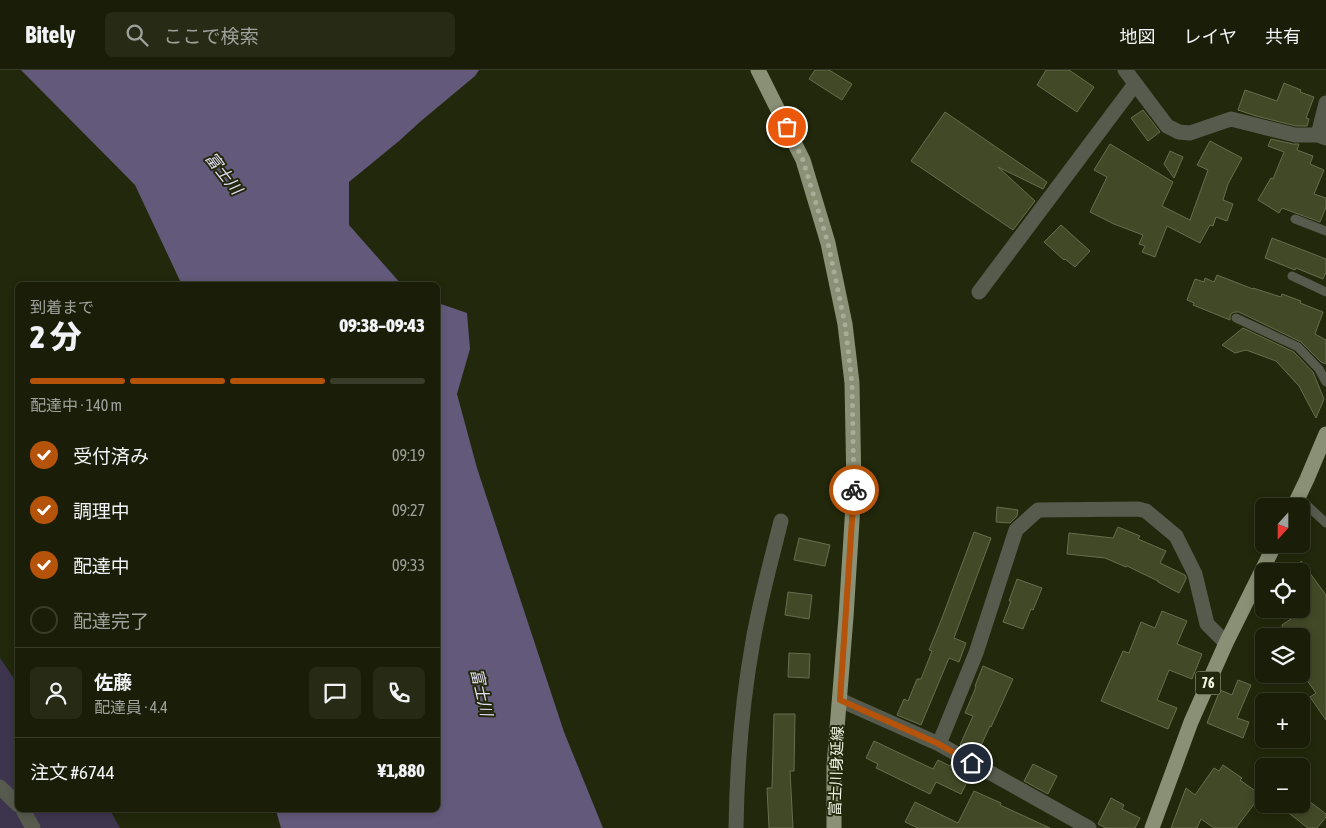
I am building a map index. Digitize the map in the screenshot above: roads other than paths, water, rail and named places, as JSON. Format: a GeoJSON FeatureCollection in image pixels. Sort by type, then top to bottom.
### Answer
{"type":"FeatureCollection","features":[{"type":"Feature","properties":{"kind":"main road","name":"富士川身延線"},"geometry":{"type":"LineString","coordinates":[[758,70],[803,160],[828,243],[845,324],[852,383],[854,489],[834,766],[834,828]]}},
{"type":"Feature","properties":{"kind":"main road"},"geometry":{"type":"LineString","coordinates":[[1298,498],[1326,434]]}},
{"type":"Feature","properties":{"kind":"main road","name":"76"},"geometry":{"type":"LineString","coordinates":[[1152,828],[1191,722],[1226,643],[1271,553]]}},
{"type":"Feature","properties":{"kind":"street"},"geometry":{"type":"LineString","coordinates":[[1125,70],[1167,126],[1179,132],[1190,133],[1231,119],[1295,135],[1322,136],[1326,103]]}},
{"type":"Feature","properties":{"kind":"street"},"geometry":{"type":"LineString","coordinates":[[979,292],[1136,84]]}},
{"type":"Feature","properties":{"kind":"street"},"geometry":{"type":"LineString","coordinates":[[939,744],[976,653],[1016,530],[1038,510],[1138,509],[1146,511],[1176,536],[1195,574],[1207,624],[1226,643]]}},
{"type":"Feature","properties":{"kind":"street"},"geometry":{"type":"LineString","coordinates":[[736,828],[742,716],[753,641],[764,586],[781,521]]}},
{"type":"Feature","properties":{"kind":"street"},"geometry":{"type":"LineString","coordinates":[[840,700],[939,744],[1089,828]]}},
{"type":"Feature","properties":{"kind":"street"},"geometry":{"type":"LineString","coordinates":[[0,787],[15,802]]}},
{"type":"Feature","properties":{"kind":"street"},"geometry":{"type":"LineString","coordinates":[[24,812],[33,828]]}},
{"type":"Feature","properties":{"kind":"lane"},"geometry":{"type":"LineString","coordinates":[[1295,219],[1326,232]]}},
{"type":"Feature","properties":{"kind":"lane"},"geometry":{"type":"LineString","coordinates":[[1292,276],[1326,292]]}},
{"type":"Feature","properties":{"kind":"lane"},"geometry":{"type":"LineString","coordinates":[[1236,318],[1298,347],[1319,369],[1326,382]]}},
{"type":"Feature","properties":{"kind":"lane"},"geometry":{"type":"LineString","coordinates":[[1310,512],[1326,524]]}},
{"type":"Feature","properties":{"kind":"water","name":"富士川"},"geometry":{"type":"Polygon","coordinates":[[[21,70],[479,70],[475,76],[349,182],[349,225],[399,282],[181,282],[135,185],[21,70]]]}},
{"type":"Feature","properties":{"kind":"water","name":"富士川"},"geometry":{"type":"Polygon","coordinates":[[[440,304],[467,313],[470,349],[457,394],[477,468],[564,732],[603,828],[281,828],[277,812],[440,812],[440,304]]]}}]}
